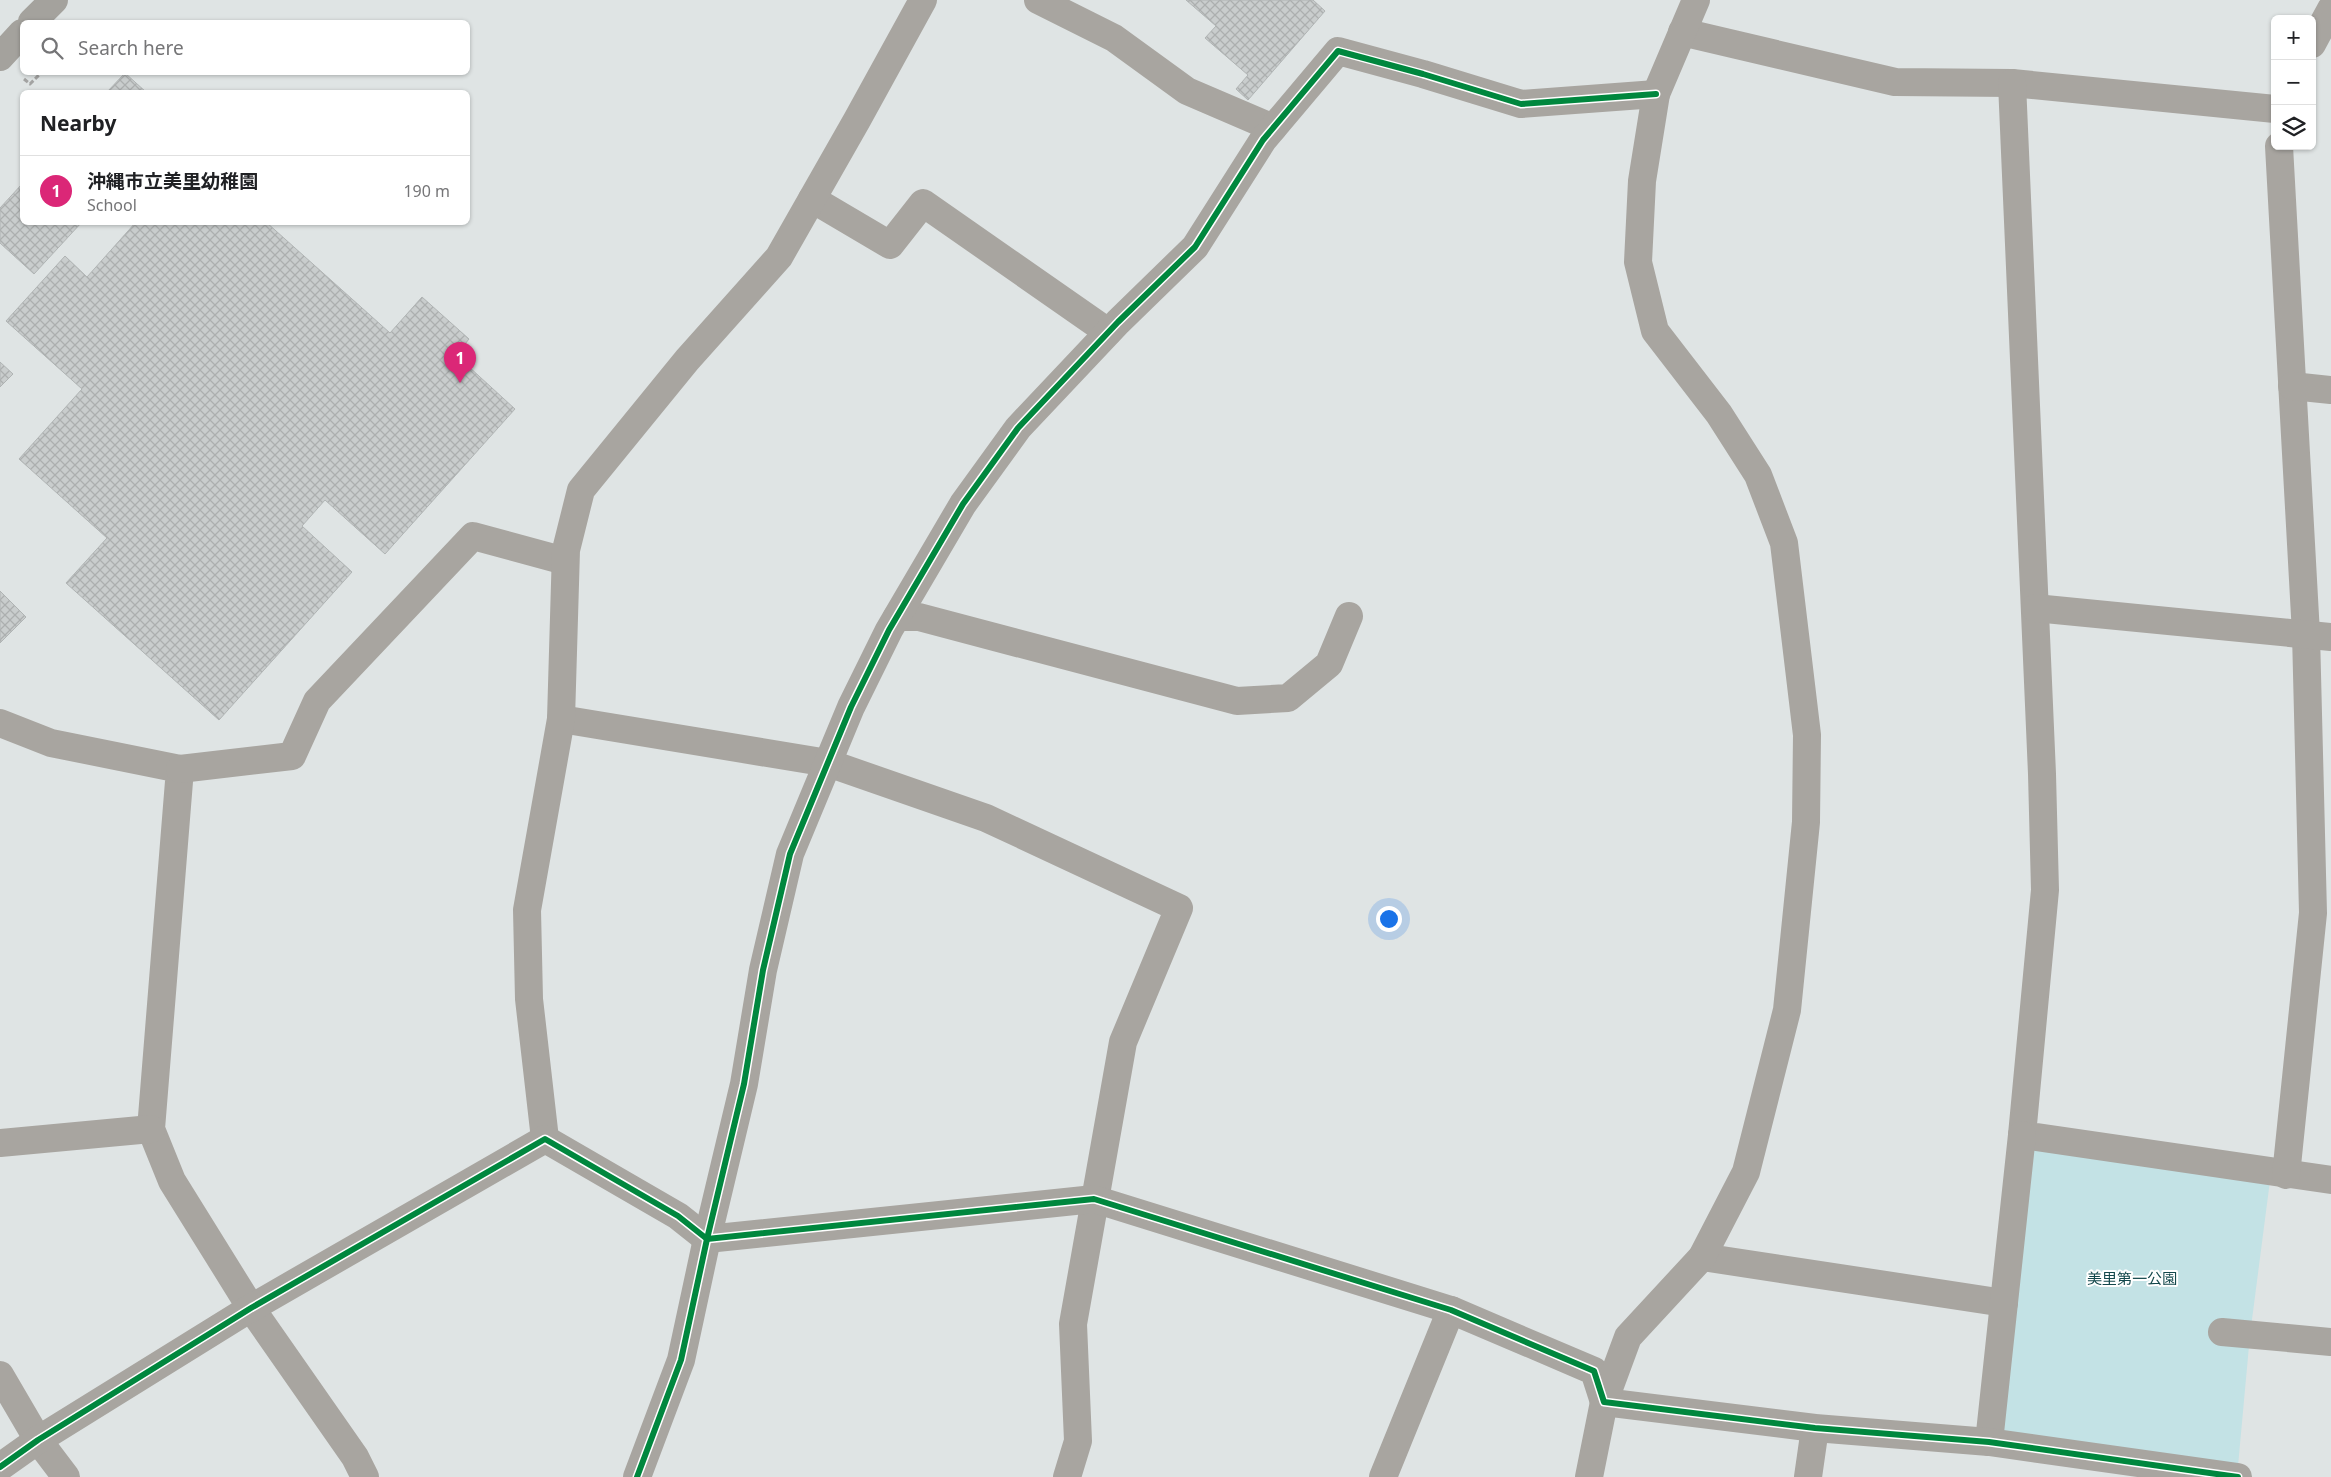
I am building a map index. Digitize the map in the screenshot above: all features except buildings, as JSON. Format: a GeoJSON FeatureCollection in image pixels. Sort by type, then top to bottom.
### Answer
{"type":"FeatureCollection","features":[{"type":"Feature","properties":{"kind":"highway"},"geometry":{"type":"LineString","coordinates":[[34,20],[54,0]]}},
{"type":"Feature","properties":{"kind":"highway"},"geometry":{"type":"LineString","coordinates":[[0,58],[20,35]]}},
{"type":"Feature","properties":{"kind":"street"},"geometry":{"type":"LineString","coordinates":[[545,1139],[529,999],[527,910],[562,718],[565,561],[581,490],[687,360],[779,257],[923,0]]}},
{"type":"Feature","properties":{"kind":"street"},"geometry":{"type":"LineString","coordinates":[[1038,0],[1114,38],[1187,92],[1273,128]]}},
{"type":"Feature","properties":{"kind":"street"},"geometry":{"type":"LineString","coordinates":[[1589,1477],[1604,1402],[1628,1337],[1702,1256],[1746,1172],[1787,1010],[1806,822],[1807,736],[1784,543],[1758,475],[1719,414],[1655,331],[1638,262],[1642,182],[1656,94],[1696,0]]}},
{"type":"Feature","properties":{"kind":"street"},"geometry":{"type":"LineString","coordinates":[[2316,37],[2331,9]]}},
{"type":"Feature","properties":{"kind":"street"},"geometry":{"type":"LineString","coordinates":[[1682,32],[1895,82],[2012,83],[2271,109]]}},
{"type":"Feature","properties":{"kind":"street"},"geometry":{"type":"LineString","coordinates":[[637,1477],[681,1360],[706,1239],[744,1084],[763,970],[790,854],[850,706],[897,617],[963,504],[1018,428],[1108,332],[1195,247],[1263,140],[1338,50],[1521,104],[1656,94]]}},
{"type":"Feature","properties":{"kind":"street"},"geometry":{"type":"LineString","coordinates":[[1989,1442],[2022,1135],[2045,890],[2035,608],[2012,83]]}},
{"type":"Feature","properties":{"kind":"street"},"geometry":{"type":"LineString","coordinates":[[2279,150],[2292,386],[2319,636],[2322,914],[2286,1175]]}},
{"type":"Feature","properties":{"kind":"street"},"geometry":{"type":"LineString","coordinates":[[812,199],[890,245],[923,203],[1108,332]]}},
{"type":"Feature","properties":{"kind":"street"},"geometry":{"type":"LineString","coordinates":[[2292,386],[2331,390]]}},
{"type":"Feature","properties":{"kind":"street"},"geometry":{"type":"LineString","coordinates":[[0,723],[51,743],[180,769],[292,756],[317,701],[473,536],[565,561]]}},
{"type":"Feature","properties":{"kind":"street"},"geometry":{"type":"LineString","coordinates":[[2035,608],[2319,636]]}},
{"type":"Feature","properties":{"kind":"street"},"geometry":{"type":"LineString","coordinates":[[897,617],[919,617],[1237,701],[1288,698],[1328,664],[1349,616]]}},
{"type":"Feature","properties":{"kind":"street"},"geometry":{"type":"LineString","coordinates":[[562,718],[828,763],[986,818],[1179,908],[1123,1042],[1073,1324],[1078,1441],[1067,1477]]}},
{"type":"Feature","properties":{"kind":"street"},"geometry":{"type":"LineString","coordinates":[[180,769],[151,1129],[172,1181],[251,1308],[355,1457],[365,1477]]}},
{"type":"Feature","properties":{"kind":"street"},"geometry":{"type":"LineString","coordinates":[[0,1143],[151,1129]]}},
{"type":"Feature","properties":{"kind":"street"},"geometry":{"type":"LineString","coordinates":[[2022,1135],[2286,1175],[2331,1180]]}},
{"type":"Feature","properties":{"kind":"street"},"geometry":{"type":"LineString","coordinates":[[545,1139],[678,1216],[706,1239],[1094,1199],[1450,1310],[1594,1371],[1604,1402]]}},
{"type":"Feature","properties":{"kind":"street"},"geometry":{"type":"LineString","coordinates":[[0,1467],[38,1440],[251,1308],[545,1139]]}},
{"type":"Feature","properties":{"kind":"street"},"geometry":{"type":"LineString","coordinates":[[1702,1256],[2004,1303]]}},
{"type":"Feature","properties":{"kind":"street"},"geometry":{"type":"LineString","coordinates":[[1382,1477],[1450,1310]]}},
{"type":"Feature","properties":{"kind":"street"},"geometry":{"type":"LineString","coordinates":[[2222,1332],[2331,1342]]}},
{"type":"Feature","properties":{"kind":"street"},"geometry":{"type":"LineString","coordinates":[[0,1375],[38,1440],[66,1477]]}},
{"type":"Feature","properties":{"kind":"street"},"geometry":{"type":"LineString","coordinates":[[1604,1402],[1816,1428],[1989,1442],[2090,1467],[2238,1477]]}},
{"type":"Feature","properties":{"kind":"street"},"geometry":{"type":"LineString","coordinates":[[1808,1477],[1816,1428]]}},
{"type":"Feature","properties":{"kind":"path"},"geometry":{"type":"LineString","coordinates":[[30,84],[39,75]]}},
{"type":"Feature","properties":{"kind":"green space","name":"美里第一公園"},"geometry":{"type":"Polygon","coordinates":[[[2022,1135],[2271,1173],[2250,1335],[2237,1477],[1989,1442],[2022,1135]]]}},
{"type":"Feature","properties":{"kind":"cycle path"},"geometry":{"type":"LineString","coordinates":[[637,1477],[681,1360],[707,1239],[744,1084],[763,970],[790,854],[851,707],[889,630],[963,504],[1018,428],[1118,322],[1195,247],[1263,140],[1338,51],[1423,74],[1521,104],[1656,94]]}},
{"type":"Feature","properties":{"kind":"cycle path"},"geometry":{"type":"LineString","coordinates":[[0,1467],[38,1440],[251,1308],[545,1139],[678,1216],[707,1239],[1094,1199],[1451,1310],[1594,1371],[1604,1402],[1815,1428],[1989,1442],[2238,1477]]}},
{"type":"Feature","properties":{"kind":"place","name":"沖縄市立美里幼稚園"},"geometry":{"type":"Point","coordinates":[460,383]}}]}
